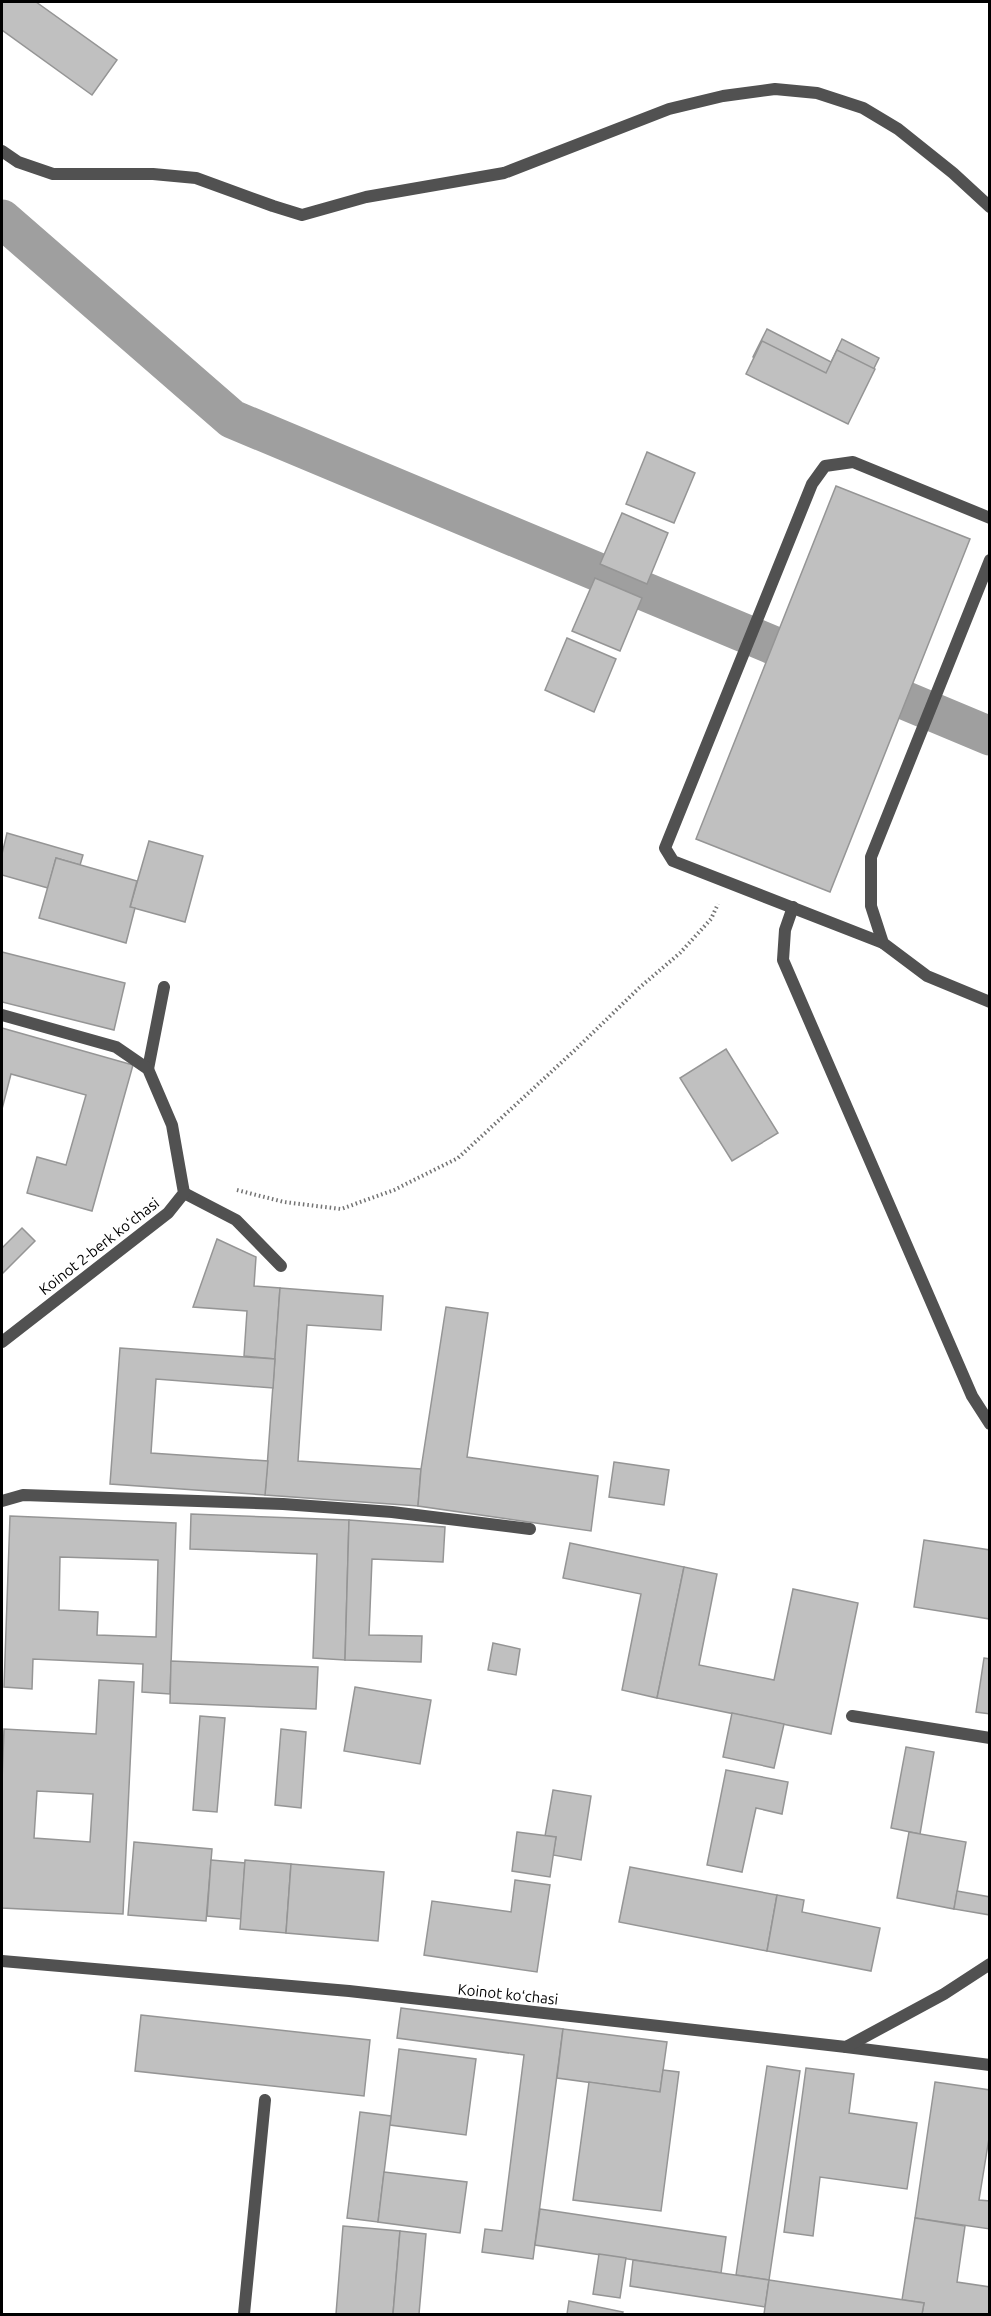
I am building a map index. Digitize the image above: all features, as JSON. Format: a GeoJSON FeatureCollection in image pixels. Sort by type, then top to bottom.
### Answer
{"type":"FeatureCollection","features":[{"type":"Feature","properties":{"kind":"street"},"geometry":{"type":"LineString","coordinates":[[2,151],[18,162],[53,174],[153,174],[196,178],[302,215],[366,197],[504,173],[669,109],[723,96],[775,89],[817,93],[862,108],[898,129],[954,173],[990,207]]}},
{"type":"Feature","properties":{"kind":"street"},"geometry":{"type":"LineString","coordinates":[[990,518],[853,462],[825,466],[812,484],[665,848],[673,861],[883,943],[927,976],[990,1002]]}},
{"type":"Feature","properties":{"kind":"street"},"geometry":{"type":"LineString","coordinates":[[883,943],[871,906],[871,857],[990,560]]}},
{"type":"Feature","properties":{"kind":"street"},"geometry":{"type":"LineString","coordinates":[[793,908],[785,930],[783,960],[972,1396],[990,1424]]}},
{"type":"Feature","properties":{"kind":"street"},"geometry":{"type":"LineString","coordinates":[[148,1069],[164,987]]}},
{"type":"Feature","properties":{"kind":"street"},"geometry":{"type":"LineString","coordinates":[[2,1015],[116,1047],[148,1069],[172,1125],[184,1192],[236,1220],[281,1266]]}},
{"type":"Feature","properties":{"kind":"street","name":"Koinot 2-berk koʻchasi"},"geometry":{"type":"LineString","coordinates":[[2,1342],[168,1213],[184,1192]]}},
{"type":"Feature","properties":{"kind":"street"},"geometry":{"type":"LineString","coordinates":[[2,1501],[23,1495],[283,1504],[392,1512],[530,1529]]}},
{"type":"Feature","properties":{"kind":"street"},"geometry":{"type":"LineString","coordinates":[[852,1716],[990,1738]]}},
{"type":"Feature","properties":{"kind":"street","name":"Koinot koʻchasi"},"geometry":{"type":"LineString","coordinates":[[2,1961],[361,1992],[990,2065]]}},
{"type":"Feature","properties":{"kind":"street"},"geometry":{"type":"LineString","coordinates":[[846,2047],[944,1994],[990,1964]]}},
{"type":"Feature","properties":{"kind":"street"},"geometry":{"type":"LineString","coordinates":[[244,2314],[265,2100]]}},
{"type":"Feature","properties":{"kind":"path"},"geometry":{"type":"LineString","coordinates":[[229,1188],[284,1202],[341,1209],[394,1190],[458,1158],[639,988],[680,953],[711,919],[729,883]]}},
{"type":"Feature","properties":{"kind":"building"},"geometry":{"type":"Polygon","coordinates":[[[2,2],[36,2],[117,60],[92,95],[2,30],[2,2]]]}},
{"type":"Feature","properties":{"kind":"building"},"geometry":{"type":"Polygon","coordinates":[[[767,329],[831,362],[842,339],[879,358],[854,409],[753,357],[767,329]]]}},
{"type":"Feature","properties":{"kind":"building"},"geometry":{"type":"Polygon","coordinates":[[[762,341],[826,373],[837,350],[875,369],[848,424],[746,374],[762,341]]]}},
{"type":"Feature","properties":{"kind":"building"},"geometry":{"type":"Polygon","coordinates":[[[647,452],[695,473],[674,523],[626,504],[647,452]]]}},
{"type":"Feature","properties":{"kind":"building"},"geometry":{"type":"Polygon","coordinates":[[[836,486],[970,539],[830,892],[696,839],[836,486]]]}},
{"type":"Feature","properties":{"kind":"building"},"geometry":{"type":"Polygon","coordinates":[[[622,513],[668,533],[647,584],[600,564],[622,513]]]}},
{"type":"Feature","properties":{"kind":"building"},"geometry":{"type":"Polygon","coordinates":[[[595,578],[642,598],[620,651],[572,631],[595,578]]]}},
{"type":"Feature","properties":{"kind":"building"},"geometry":{"type":"Polygon","coordinates":[[[567,638],[616,659],[594,712],[545,690],[567,638]]]}},
{"type":"Feature","properties":{"kind":"building"},"geometry":{"type":"Polygon","coordinates":[[[7,833],[83,855],[80,865],[56,858],[48,888],[2,875],[2,854],[7,833]]]}},
{"type":"Feature","properties":{"kind":"building"},"geometry":{"type":"Polygon","coordinates":[[[149,841],[203,856],[185,922],[130,907],[149,841]]]}},
{"type":"Feature","properties":{"kind":"building"},"geometry":{"type":"Polygon","coordinates":[[[56,858],[137,881],[130,907],[135,908],[126,943],[39,918],[56,858]]]}},
{"type":"Feature","properties":{"kind":"building"},"geometry":{"type":"Polygon","coordinates":[[[2,952],[125,983],[114,1030],[2,1002],[2,952]]]}},
{"type":"Feature","properties":{"kind":"building"},"geometry":{"type":"Polygon","coordinates":[[[2,1028],[133,1065],[92,1211],[27,1193],[37,1157],[66,1165],[86,1095],[11,1074],[2,1109],[2,1028]]]}},
{"type":"Feature","properties":{"kind":"building"},"geometry":{"type":"Polygon","coordinates":[[[726,1049],[778,1133],[732,1161],[680,1078],[726,1049]]]}},
{"type":"Feature","properties":{"kind":"building"},"geometry":{"type":"Polygon","coordinates":[[[22,1228],[35,1241],[2,1274],[2,1248],[22,1228]]]}},
{"type":"Feature","properties":{"kind":"building"},"geometry":{"type":"Polygon","coordinates":[[[217,1239],[256,1257],[254,1286],[280,1288],[275,1359],[244,1356],[247,1311],[193,1307],[217,1239]]]}},
{"type":"Feature","properties":{"kind":"building"},"geometry":{"type":"Polygon","coordinates":[[[280,1288],[383,1296],[381,1330],[307,1325],[298,1461],[421,1469],[418,1506],[265,1495],[280,1288]]]}},
{"type":"Feature","properties":{"kind":"building"},"geometry":{"type":"Polygon","coordinates":[[[446,1307],[488,1313],[467,1457],[598,1476],[591,1531],[418,1506],[421,1469],[446,1307]]]}},
{"type":"Feature","properties":{"kind":"building"},"geometry":{"type":"Polygon","coordinates":[[[120,1348],[275,1359],[273,1388],[156,1379],[151,1453],[268,1461],[265,1495],[110,1484],[120,1348]]]}},
{"type":"Feature","properties":{"kind":"building"},"geometry":{"type":"Polygon","coordinates":[[[614,1462],[669,1470],[664,1505],[609,1497],[614,1462]]]}},
{"type":"Feature","properties":{"kind":"building"},"geometry":{"type":"Polygon","coordinates":[[[191,1514],[349,1520],[345,1660],[313,1658],[317,1554],[190,1549],[191,1514]]]}},
{"type":"Feature","properties":{"kind":"building"},"geometry":{"type":"Polygon","coordinates":[[[10,1516],[176,1523],[170,1694],[142,1692],[143,1664],[33,1659],[32,1689],[4,1687],[10,1516]],[[60,1557],[59,1610],[98,1612],[97,1635],[156,1637],[158,1560],[60,1557]]]}},
{"type":"Feature","properties":{"kind":"building"},"geometry":{"type":"Polygon","coordinates":[[[349,1520],[445,1527],[443,1562],[372,1559],[369,1635],[422,1636],[421,1662],[345,1660],[349,1520]]]}},
{"type":"Feature","properties":{"kind":"building"},"geometry":{"type":"Polygon","coordinates":[[[924,1540],[990,1550],[990,1619],[914,1607],[924,1540]]]}},
{"type":"Feature","properties":{"kind":"building"},"geometry":{"type":"Polygon","coordinates":[[[570,1543],[684,1567],[657,1698],[622,1690],[641,1594],[563,1578],[570,1543]]]}},
{"type":"Feature","properties":{"kind":"building"},"geometry":{"type":"Polygon","coordinates":[[[684,1567],[717,1574],[699,1665],[774,1680],[793,1589],[858,1603],[831,1734],[657,1698],[684,1567]]]}},
{"type":"Feature","properties":{"kind":"building"},"geometry":{"type":"Polygon","coordinates":[[[493,1643],[520,1649],[516,1675],[488,1670],[493,1643]]]}},
{"type":"Feature","properties":{"kind":"building"},"geometry":{"type":"Polygon","coordinates":[[[984,1658],[990,1659],[990,1714],[976,1712],[984,1658]]]}},
{"type":"Feature","properties":{"kind":"building"},"geometry":{"type":"Polygon","coordinates":[[[171,1661],[318,1667],[316,1709],[170,1703],[171,1661]]]}},
{"type":"Feature","properties":{"kind":"building"},"geometry":{"type":"Polygon","coordinates":[[[99,1680],[134,1682],[123,1914],[2,1908],[4,1729],[96,1734],[99,1680]],[[37,1791],[34,1838],[90,1842],[93,1794],[37,1791]]]}},
{"type":"Feature","properties":{"kind":"building"},"geometry":{"type":"Polygon","coordinates":[[[355,1687],[431,1700],[420,1764],[344,1751],[355,1687]]]}},
{"type":"Feature","properties":{"kind":"building"},"geometry":{"type":"Polygon","coordinates":[[[732,1713],[784,1724],[774,1768],[723,1757],[732,1713]]]}},
{"type":"Feature","properties":{"kind":"building"},"geometry":{"type":"Polygon","coordinates":[[[200,1716],[225,1718],[217,1812],[193,1810],[200,1716]]]}},
{"type":"Feature","properties":{"kind":"building"},"geometry":{"type":"Polygon","coordinates":[[[281,1729],[306,1732],[301,1808],[275,1805],[281,1729]]]}},
{"type":"Feature","properties":{"kind":"building"},"geometry":{"type":"Polygon","coordinates":[[[906,1747],[934,1752],[920,1834],[891,1828],[906,1747]]]}},
{"type":"Feature","properties":{"kind":"building"},"geometry":{"type":"Polygon","coordinates":[[[726,1770],[788,1782],[782,1814],[756,1808],[742,1872],[707,1865],[726,1770]]]}},
{"type":"Feature","properties":{"kind":"building"},"geometry":{"type":"Polygon","coordinates":[[[553,1790],[591,1796],[581,1860],[553,1855],[556,1837],[545,1836],[553,1790]]]}},
{"type":"Feature","properties":{"kind":"building"},"geometry":{"type":"Polygon","coordinates":[[[517,1832],[556,1837],[550,1877],[512,1871],[517,1832]]]}},
{"type":"Feature","properties":{"kind":"building"},"geometry":{"type":"Polygon","coordinates":[[[909,1832],[966,1842],[954,1909],[897,1898],[909,1832]]]}},
{"type":"Feature","properties":{"kind":"building"},"geometry":{"type":"Polygon","coordinates":[[[134,1842],[212,1849],[206,1921],[128,1915],[134,1842]]]}},
{"type":"Feature","properties":{"kind":"building"},"geometry":{"type":"Polygon","coordinates":[[[211,1860],[245,1863],[241,1919],[207,1916],[211,1860]]]}},
{"type":"Feature","properties":{"kind":"building"},"geometry":{"type":"Polygon","coordinates":[[[245,1860],[291,1864],[286,1933],[240,1929],[245,1860]]]}},
{"type":"Feature","properties":{"kind":"building"},"geometry":{"type":"Polygon","coordinates":[[[291,1864],[384,1872],[378,1941],[286,1933],[291,1864]]]}},
{"type":"Feature","properties":{"kind":"building"},"geometry":{"type":"Polygon","coordinates":[[[630,1867],[777,1895],[767,1951],[619,1922],[630,1867]]]}},
{"type":"Feature","properties":{"kind":"building"},"geometry":{"type":"Polygon","coordinates":[[[515,1880],[550,1885],[537,1972],[424,1955],[432,1901],[511,1912],[515,1880]]]}},
{"type":"Feature","properties":{"kind":"building"},"geometry":{"type":"Polygon","coordinates":[[[957,1891],[990,1897],[990,1915],[954,1909],[957,1891]]]}},
{"type":"Feature","properties":{"kind":"building"},"geometry":{"type":"Polygon","coordinates":[[[777,1895],[804,1900],[802,1912],[880,1928],[871,1971],[767,1951],[777,1895]]]}},
{"type":"Feature","properties":{"kind":"building"},"geometry":{"type":"Polygon","coordinates":[[[401,2008],[563,2029],[533,2259],[482,2252],[485,2229],[502,2231],[524,2055],[397,2038],[401,2008]]]}},
{"type":"Feature","properties":{"kind":"building"},"geometry":{"type":"Polygon","coordinates":[[[141,2015],[370,2040],[364,2096],[135,2071],[141,2015]]]}},
{"type":"Feature","properties":{"kind":"building"},"geometry":{"type":"Polygon","coordinates":[[[563,2029],[667,2042],[660,2092],[557,2078],[563,2029]]]}},
{"type":"Feature","properties":{"kind":"building"},"geometry":{"type":"Polygon","coordinates":[[[399,2049],[476,2059],[466,2135],[390,2125],[399,2049]]]}},
{"type":"Feature","properties":{"kind":"building"},"geometry":{"type":"Polygon","coordinates":[[[767,2066],[800,2071],[769,2280],[736,2275],[767,2066]]]}},
{"type":"Feature","properties":{"kind":"building"},"geometry":{"type":"Polygon","coordinates":[[[806,2068],[854,2074],[849,2113],[917,2123],[907,2189],[820,2177],[813,2236],[784,2232],[806,2068]]]}},
{"type":"Feature","properties":{"kind":"building"},"geometry":{"type":"Polygon","coordinates":[[[663,2070],[679,2072],[661,2211],[573,2200],[589,2082],[660,2092],[663,2070]]]}},
{"type":"Feature","properties":{"kind":"building"},"geometry":{"type":"Polygon","coordinates":[[[935,2082],[990,2090],[990,2132],[979,2200],[990,2201],[990,2229],[915,2218],[935,2082]]]}},
{"type":"Feature","properties":{"kind":"building"},"geometry":{"type":"Polygon","coordinates":[[[360,2112],[391,2116],[378,2222],[347,2218],[360,2112]]]}},
{"type":"Feature","properties":{"kind":"building"},"geometry":{"type":"Polygon","coordinates":[[[384,2172],[467,2182],[460,2233],[378,2222],[384,2172]]]}},
{"type":"Feature","properties":{"kind":"building"},"geometry":{"type":"Polygon","coordinates":[[[540,2209],[726,2237],[721,2273],[535,2245],[540,2209]]]}},
{"type":"Feature","properties":{"kind":"building"},"geometry":{"type":"Polygon","coordinates":[[[915,2218],[965,2226],[957,2282],[990,2287],[990,2314],[922,2314],[924,2303],[902,2300],[915,2218]]]}},
{"type":"Feature","properties":{"kind":"building"},"geometry":{"type":"Polygon","coordinates":[[[343,2226],[400,2231],[393,2314],[336,2314],[343,2226]]]}},
{"type":"Feature","properties":{"kind":"building"},"geometry":{"type":"Polygon","coordinates":[[[400,2231],[426,2234],[419,2314],[393,2314],[400,2231]]]}},
{"type":"Feature","properties":{"kind":"building"},"geometry":{"type":"Polygon","coordinates":[[[599,2254],[626,2258],[620,2298],[593,2294],[599,2254]]]}},
{"type":"Feature","properties":{"kind":"building"},"geometry":{"type":"Polygon","coordinates":[[[633,2260],[769,2280],[765,2307],[630,2286],[633,2260]]]}},
{"type":"Feature","properties":{"kind":"building"},"geometry":{"type":"Polygon","coordinates":[[[769,2280],[924,2303],[922,2314],[764,2314],[769,2280]]]}},
{"type":"Feature","properties":{"kind":"building"},"geometry":{"type":"Polygon","coordinates":[[[569,2301],[623,2312],[622,2314],[567,2314],[569,2301]]]}},
{"type":"Feature","properties":{"kind":"waterway"},"geometry":{"type":"LineString","coordinates":[[2,219],[232,419],[990,736]]}}]}
